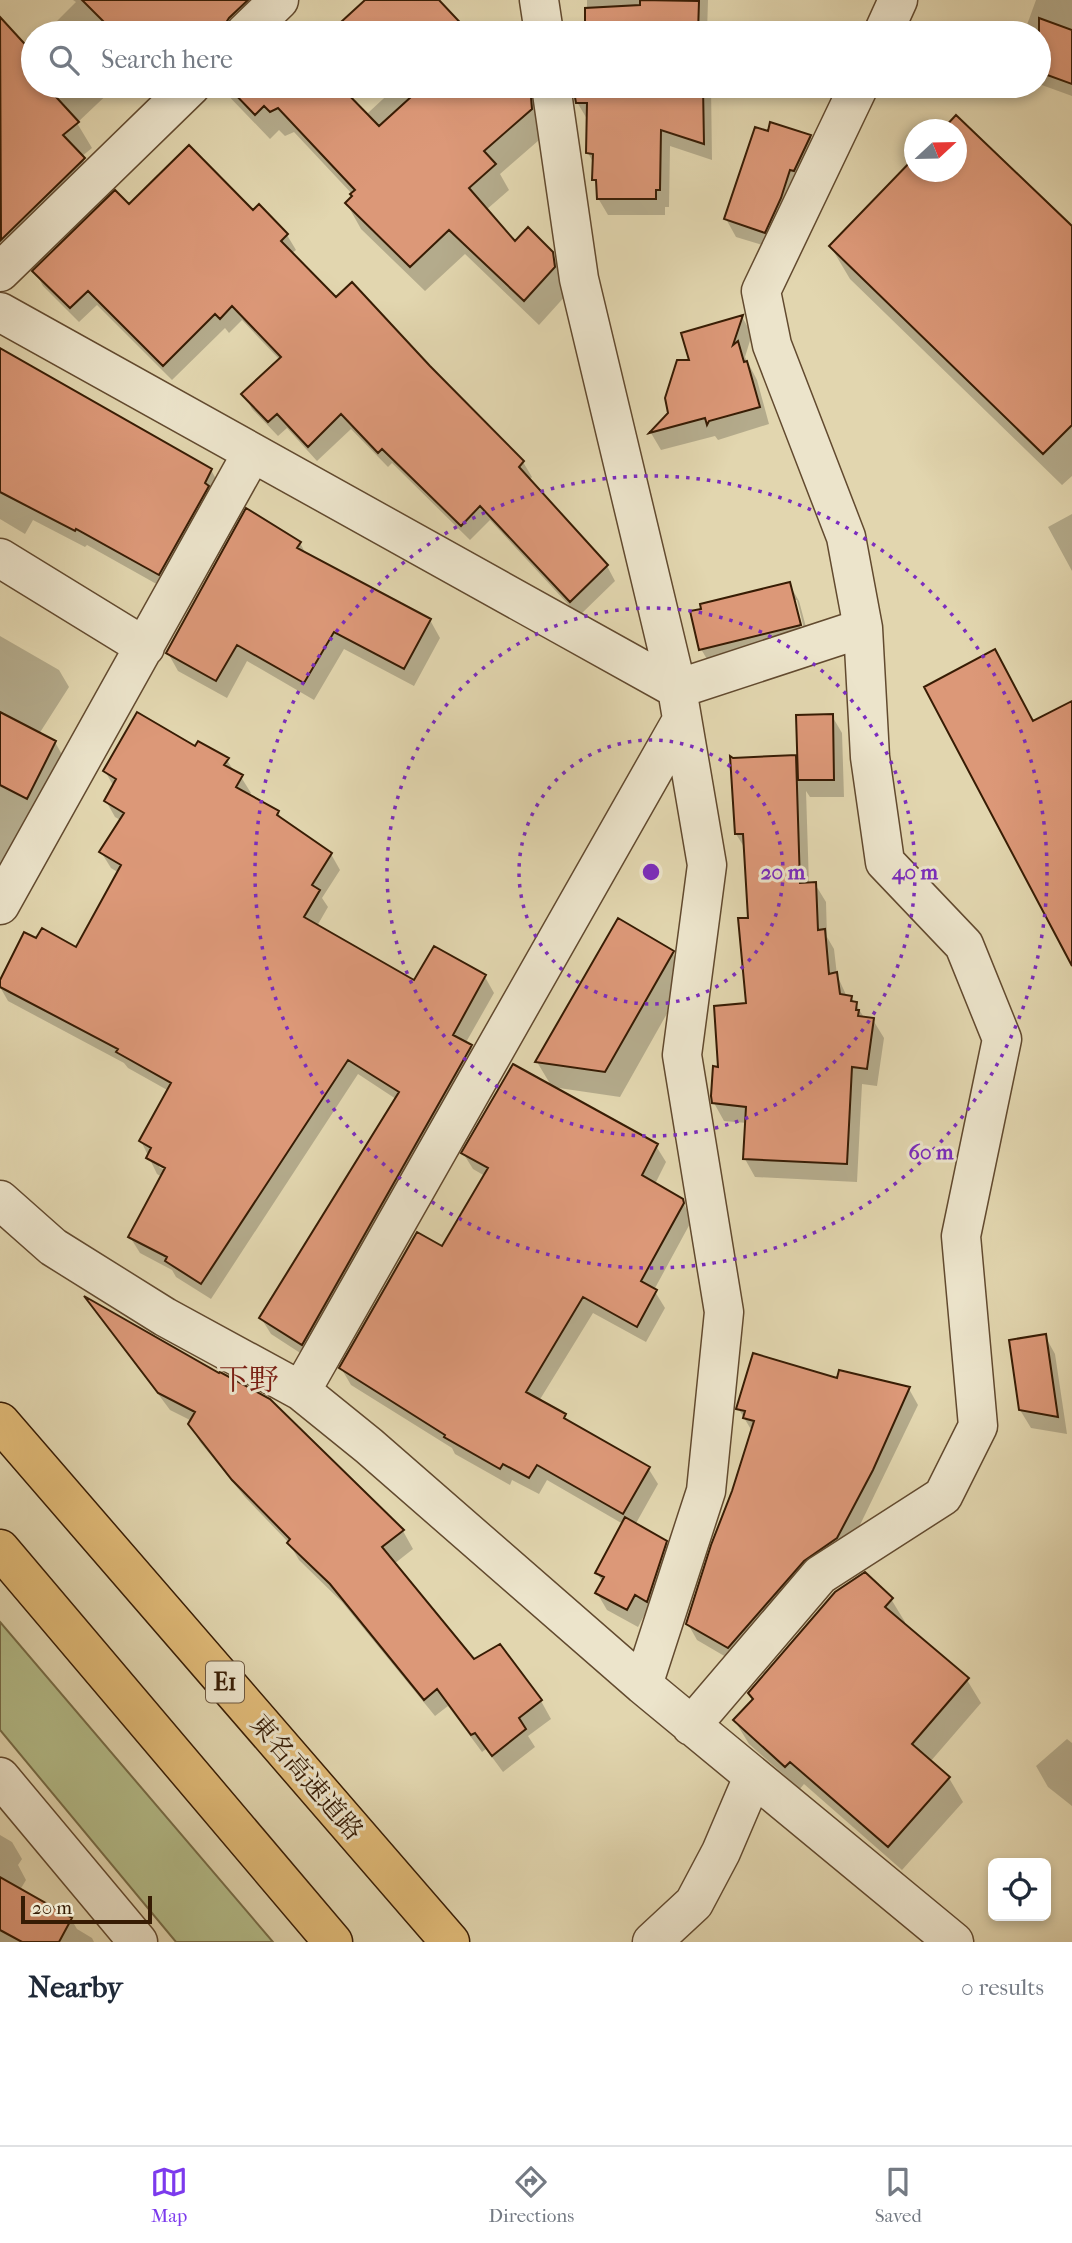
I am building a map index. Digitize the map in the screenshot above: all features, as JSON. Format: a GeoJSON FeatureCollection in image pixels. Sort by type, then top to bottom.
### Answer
{"type":"FeatureCollection","features":[{"type":"Feature","properties":{"kind":"highway","name":"東名高速道路"},"geometry":{"type":"LineString","coordinates":[[0,1422],[450,1942]]}},
{"type":"Feature","properties":{"kind":"highway"},"geometry":{"type":"LineString","coordinates":[[0,1549],[333,1942]]}},
{"type":"Feature","properties":{"kind":"street"},"geometry":{"type":"LineString","coordinates":[[257,21],[279,0]]}},
{"type":"Feature","properties":{"kind":"street"},"geometry":{"type":"LineString","coordinates":[[539,0],[542,21]]}},
{"type":"Feature","properties":{"kind":"street"},"geometry":{"type":"LineString","coordinates":[[888,21],[898,0]]}},
{"type":"Feature","properties":{"kind":"street"},"geometry":{"type":"LineString","coordinates":[[0,272],[179,98]]}},
{"type":"Feature","properties":{"kind":"street"},"geometry":{"type":"LineString","coordinates":[[553,98],[579,279],[680,704],[707,865],[682,1055],[724,1312],[706,1491],[643,1685]]}},
{"type":"Feature","properties":{"kind":"street"},"geometry":{"type":"LineString","coordinates":[[691,1726],[820,1574],[943,1496],[978,1426],[961,1236],[1002,1039],[964,945],[885,862],[870,757],[863,628],[846,537],[772,345],[761,291],[853,98]]}},
{"type":"Feature","properties":{"kind":"street"},"geometry":{"type":"LineString","coordinates":[[0,312],[252,453],[680,704]]}},
{"type":"Feature","properties":{"kind":"street"},"geometry":{"type":"LineString","coordinates":[[0,905],[252,453]]}},
{"type":"Feature","properties":{"kind":"street"},"geometry":{"type":"LineString","coordinates":[[0,558],[145,647]]}},
{"type":"Feature","properties":{"kind":"street"},"geometry":{"type":"LineString","coordinates":[[301,1391],[680,704],[863,628]]}},
{"type":"Feature","properties":{"kind":"street"},"geometry":{"type":"LineString","coordinates":[[0,1200],[53,1247],[165,1317],[301,1391],[369,1446],[691,1726],[954,1942]]}},
{"type":"Feature","properties":{"kind":"street"},"geometry":{"type":"LineString","coordinates":[[0,1777],[138,1942]]}},
{"type":"Feature","properties":{"kind":"street"},"geometry":{"type":"LineString","coordinates":[[652,1942],[695,1903],[721,1852],[753,1777]]}},
{"type":"Feature","properties":{"kind":"green space"},"geometry":{"type":"Polygon","coordinates":[[[0,1622],[273,1942],[176,1942],[0,1730],[0,1622]]]}},
{"type":"Feature","properties":{"kind":"building"},"geometry":{"type":"Polygon","coordinates":[[[82,0],[248,0],[227,21],[103,21],[82,0]]]}},
{"type":"Feature","properties":{"kind":"building"},"geometry":{"type":"Polygon","coordinates":[[[365,0],[439,0],[459,21],[342,21],[365,0]]]}},
{"type":"Feature","properties":{"kind":"building"},"geometry":{"type":"Polygon","coordinates":[[[640,0],[699,1],[698,21],[585,21],[585,8],[640,5],[640,0]]]}},
{"type":"Feature","properties":{"kind":"building"},"geometry":{"type":"Polygon","coordinates":[[[0,17],[21,40],[21,98],[57,98],[79,122],[63,135],[85,158],[1,240],[0,17]]]}},
{"type":"Feature","properties":{"kind":"building"},"geometry":{"type":"Polygon","coordinates":[[[1051,22],[1072,30],[1072,84],[1051,76],[1051,22]]]}},
{"type":"Feature","properties":{"kind":"building"},"geometry":{"type":"Polygon","coordinates":[[[239,98],[352,98],[379,126],[410,98],[531,98],[532,109],[484,151],[496,164],[469,188],[515,241],[528,227],[553,252],[555,267],[524,301],[449,230],[410,267],[345,203],[355,190],[278,108],[270,112],[264,106],[255,115],[239,98]]]}},
{"type":"Feature","properties":{"kind":"building"},"geometry":{"type":"Polygon","coordinates":[[[575,98],[703,98],[704,144],[661,130],[660,190],[656,190],[656,199],[597,199],[596,180],[592,180],[593,154],[586,153],[587,103],[576,103],[575,98]]]}},
{"type":"Feature","properties":{"kind":"building"},"geometry":{"type":"Polygon","coordinates":[[[770,122],[811,135],[794,171],[790,170],[765,233],[724,219],[755,127],[768,131],[770,122]]]}},
{"type":"Feature","properties":{"kind":"building"},"geometry":{"type":"Polygon","coordinates":[[[967,126],[1072,226],[1072,425],[1043,454],[829,246],[904,168],[904,182],[967,182],[967,126]]]}},
{"type":"Feature","properties":{"kind":"building"},"geometry":{"type":"Polygon","coordinates":[[[189,145],[253,210],[259,204],[288,234],[281,241],[336,297],[352,282],[524,461],[519,467],[608,565],[570,602],[480,506],[461,526],[382,449],[378,453],[341,414],[308,447],[277,414],[268,422],[241,394],[281,357],[232,306],[220,319],[215,314],[163,366],[88,291],[70,308],[32,271],[115,190],[129,204],[189,145]]]}},
{"type":"Feature","properties":{"kind":"building"},"geometry":{"type":"Polygon","coordinates":[[[743,315],[733,345],[738,341],[744,362],[747,361],[760,407],[709,421],[707,425],[705,418],[649,433],[668,413],[665,398],[677,360],[689,360],[681,333],[743,315]]]}},
{"type":"Feature","properties":{"kind":"building"},"geometry":{"type":"Polygon","coordinates":[[[0,348],[212,469],[205,483],[209,486],[159,575],[76,529],[75,531],[0,492],[0,348]]]}},
{"type":"Feature","properties":{"kind":"building"},"geometry":{"type":"Polygon","coordinates":[[[246,508],[301,542],[297,548],[431,619],[404,669],[334,632],[304,683],[237,645],[216,681],[166,653],[246,508]]]}},
{"type":"Feature","properties":{"kind":"building"},"geometry":{"type":"Polygon","coordinates":[[[790,582],[801,625],[699,650],[690,611],[701,609],[700,604],[790,582]]]}},
{"type":"Feature","properties":{"kind":"building"},"geometry":{"type":"Polygon","coordinates":[[[995,649],[1033,721],[1072,701],[1072,966],[924,687],[995,649]]]}},
{"type":"Feature","properties":{"kind":"building"},"geometry":{"type":"Polygon","coordinates":[[[0,712],[56,741],[27,799],[0,785],[0,712]]]}},
{"type":"Feature","properties":{"kind":"building"},"geometry":{"type":"Polygon","coordinates":[[[137,712],[195,746],[198,741],[229,758],[224,765],[243,775],[236,787],[279,811],[277,815],[332,853],[312,885],[320,890],[304,917],[414,980],[434,946],[486,975],[453,1035],[472,1045],[302,1345],[259,1318],[399,1092],[348,1060],[201,1284],[165,1261],[167,1257],[128,1237],[165,1168],[146,1158],[151,1148],[139,1141],[171,1083],[116,1052],[118,1049],[0,987],[0,980],[24,932],[36,938],[42,928],[76,947],[121,865],[99,852],[124,813],[104,801],[116,779],[103,771],[137,712]]]}},
{"type":"Feature","properties":{"kind":"building"},"geometry":{"type":"Polygon","coordinates":[[[833,714],[834,780],[798,780],[796,715],[833,714]]]}},
{"type":"Feature","properties":{"kind":"building"},"geometry":{"type":"Polygon","coordinates":[[[796,755],[800,883],[816,882],[818,930],[825,929],[829,974],[837,972],[840,994],[852,996],[851,1001],[857,1002],[858,1016],[874,1018],[867,1069],[852,1067],[847,1164],[743,1159],[746,1107],[712,1103],[711,1096],[713,1066],[718,1067],[714,1006],[746,1003],[738,918],[748,918],[743,834],[735,834],[730,756],[796,755]]]}},
{"type":"Feature","properties":{"kind":"building"},"geometry":{"type":"Polygon","coordinates":[[[618,918],[674,951],[605,1072],[535,1062],[618,918]]]}},
{"type":"Feature","properties":{"kind":"building"},"geometry":{"type":"Polygon","coordinates":[[[513,1064],[658,1144],[642,1175],[683,1199],[684,1203],[641,1281],[657,1290],[637,1327],[583,1297],[526,1392],[566,1414],[564,1418],[650,1467],[623,1514],[537,1465],[529,1478],[503,1464],[500,1469],[444,1437],[445,1435],[339,1368],[417,1232],[442,1246],[488,1168],[461,1153],[513,1064]]]}},
{"type":"Feature","properties":{"kind":"building"},"geometry":{"type":"Polygon","coordinates":[[[84,1296],[270,1399],[404,1530],[382,1547],[474,1659],[500,1644],[542,1700],[519,1718],[526,1729],[492,1756],[475,1733],[471,1735],[437,1689],[424,1700],[330,1584],[287,1543],[290,1539],[232,1480],[188,1424],[195,1412],[158,1393],[84,1296]]]}},
{"type":"Feature","properties":{"kind":"building"},"geometry":{"type":"Polygon","coordinates":[[[1046,1334],[1058,1417],[1019,1410],[1009,1340],[1046,1334]]]}},
{"type":"Feature","properties":{"kind":"building"},"geometry":{"type":"Polygon","coordinates":[[[753,1353],[837,1378],[839,1370],[910,1387],[873,1470],[837,1538],[804,1561],[728,1648],[686,1624],[754,1421],[743,1418],[745,1411],[736,1409],[753,1353]]]}},
{"type":"Feature","properties":{"kind":"building"},"geometry":{"type":"Polygon","coordinates":[[[625,1517],[667,1541],[647,1602],[635,1595],[627,1610],[595,1593],[604,1577],[595,1573],[625,1517]]]}},
{"type":"Feature","properties":{"kind":"building"},"geometry":{"type":"Polygon","coordinates":[[[865,1572],[893,1598],[885,1607],[969,1678],[912,1744],[950,1777],[888,1847],[790,1762],[785,1767],[733,1720],[753,1699],[748,1693],[835,1592],[865,1572]]]}},
{"type":"Feature","properties":{"kind":"building"},"geometry":{"type":"Polygon","coordinates":[[[0,1877],[72,1918],[59,1942],[22,1942],[0,1930],[0,1877]]]}},
{"type":"Feature","properties":{"kind":"district","name":"下野"},"geometry":{"type":"Point","coordinates":[249,1380]}}]}
